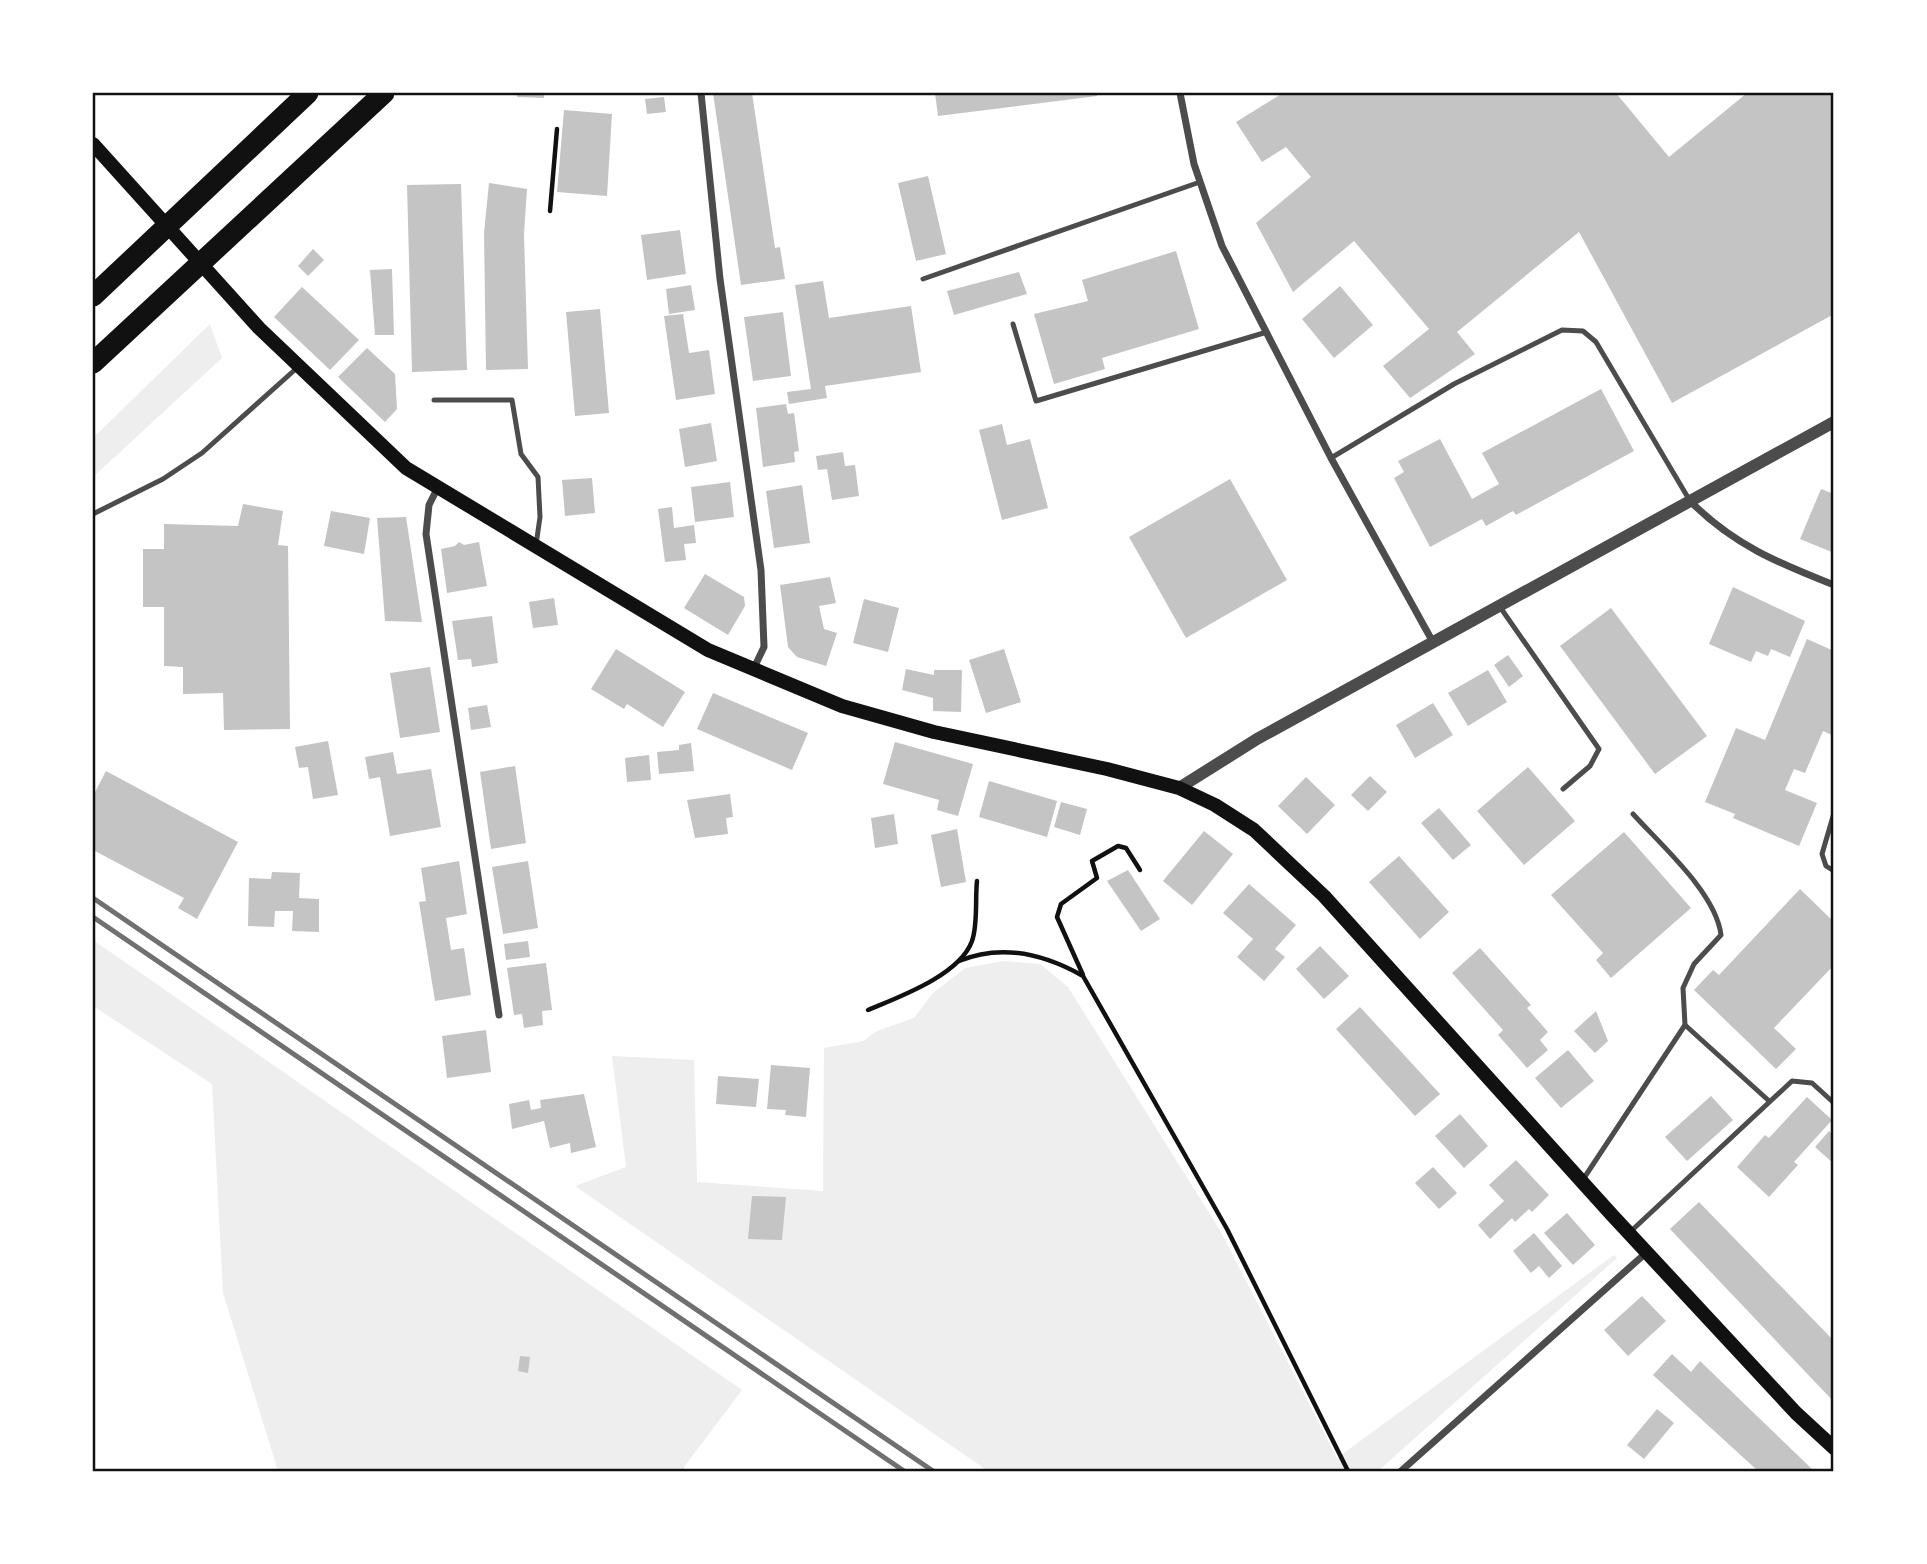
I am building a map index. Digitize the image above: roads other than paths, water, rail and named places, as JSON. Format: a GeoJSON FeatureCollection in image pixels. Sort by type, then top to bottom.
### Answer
{"type":"FeatureCollection","features":[{"type":"Feature","properties":{"kind":"highway"},"geometry":{"type":"LineString","coordinates":[[93,296],[308,93]]}},
{"type":"Feature","properties":{"kind":"highway"},"geometry":{"type":"LineString","coordinates":[[93,363],[384,93]]}},
{"type":"Feature","properties":{"kind":"main road"},"geometry":{"type":"LineString","coordinates":[[93,144],[259,328],[406,468],[535,548],[708,650],[842,706],[909,725],[1179,788],[1215,805],[1254,830],[1314,887],[1629,1233],[1796,1413],[1834,1448]]}},
{"type":"Feature","properties":{"kind":"street"},"geometry":{"type":"LineString","coordinates":[[701,93],[720,279],[761,570],[764,647],[753,671]]}},
{"type":"Feature","properties":{"kind":"street"},"geometry":{"type":"LineString","coordinates":[[1180,93],[1200,182],[1222,246],[1331,458],[1434,644]]}},
{"type":"Feature","properties":{"kind":"street"},"geometry":{"type":"LineString","coordinates":[[1179,788],[1257,739],[1834,422]]}},
{"type":"Feature","properties":{"kind":"street"},"geometry":{"type":"LineString","coordinates":[[437,489],[429,505],[426,534],[499,1015]]}},
{"type":"Feature","properties":{"kind":"street"},"geometry":{"type":"LineString","coordinates":[[1691,502],[1715,526],[1762,556],[1834,585]]}},
{"type":"Feature","properties":{"kind":"street"},"geometry":{"type":"LineString","coordinates":[[1401,1471],[1647,1252]]}},
{"type":"Feature","properties":{"kind":"lane"},"geometry":{"type":"LineString","coordinates":[[923,279],[1200,182]]}},
{"type":"Feature","properties":{"kind":"lane"},"geometry":{"type":"LineString","coordinates":[[1013,324],[1036,401],[1267,332]]}},
{"type":"Feature","properties":{"kind":"lane"},"geometry":{"type":"LineString","coordinates":[[1331,458],[1466,378],[1562,330],[1583,331],[1595,342],[1691,502]]}},
{"type":"Feature","properties":{"kind":"lane"},"geometry":{"type":"LineString","coordinates":[[93,514],[109,503],[163,479],[202,453],[299,366]]}},
{"type":"Feature","properties":{"kind":"lane"},"geometry":{"type":"LineString","coordinates":[[434,400],[512,400],[521,454],[538,477],[540,517],[535,548]]}},
{"type":"Feature","properties":{"kind":"lane"},"geometry":{"type":"LineString","coordinates":[[1500,607],[1599,749],[1590,766],[1563,789]]}},
{"type":"Feature","properties":{"kind":"lane"},"geometry":{"type":"LineString","coordinates":[[1834,813],[1822,854],[1826,866],[1834,871]]}},
{"type":"Feature","properties":{"kind":"lane"},"geometry":{"type":"LineString","coordinates":[[1582,1182],[1685,1025],[1683,988],[1694,964],[1721,935],[1719,919],[1703,893],[1633,814]]}},
{"type":"Feature","properties":{"kind":"lane"},"geometry":{"type":"LineString","coordinates":[[1685,1025],[1768,1100]]}},
{"type":"Feature","properties":{"kind":"lane"},"geometry":{"type":"LineString","coordinates":[[1629,1233],[1768,1100],[1792,1081],[1812,1083],[1834,1103]]}},
{"type":"Feature","properties":{"kind":"railway"},"geometry":{"type":"LineString","coordinates":[[93,898],[933,1471]]}},
{"type":"Feature","properties":{"kind":"railway"},"geometry":{"type":"LineString","coordinates":[[93,917],[904,1471]]}}]}
